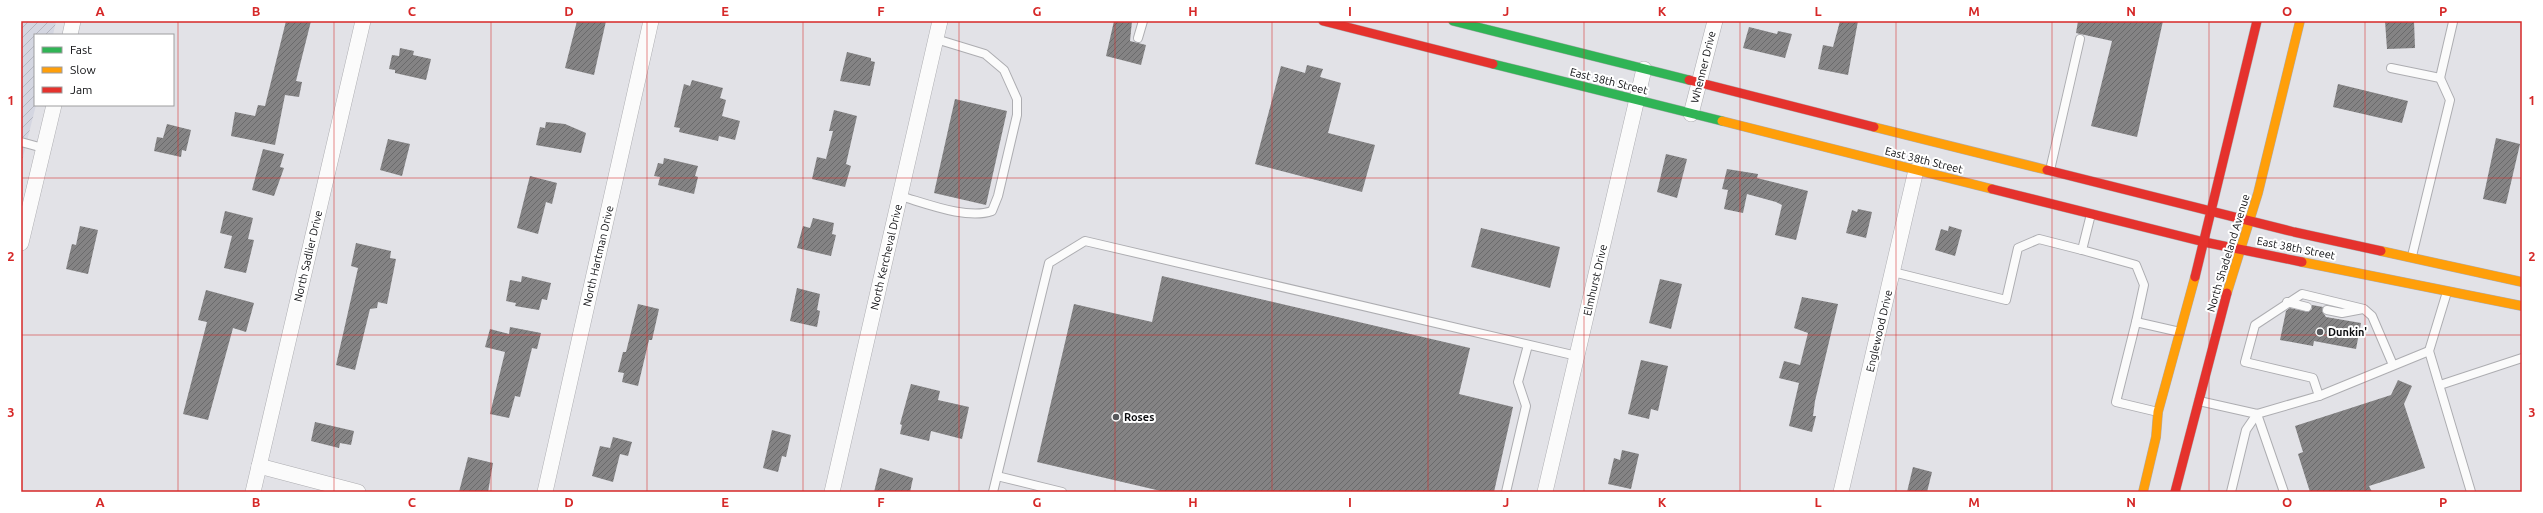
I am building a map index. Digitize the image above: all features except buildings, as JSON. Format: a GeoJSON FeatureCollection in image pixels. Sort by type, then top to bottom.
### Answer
{"type":"FeatureCollection","features":[{"type":"Feature","properties":{"kind":"main road","name":"East 38th Street"},"geometry":{"type":"LineString","coordinates":[[1323,21],[2204,242],[2522,306]]}},
{"type":"Feature","properties":{"kind":"main road","name":"East 38th Street"},"geometry":{"type":"LineString","coordinates":[[1453,21],[2411,260],[2522,282]]}},
{"type":"Feature","properties":{"kind":"main road"},"geometry":{"type":"LineString","coordinates":[[2143,492],[2156,436],[2158,412],[2204,242],[2257,21]]}},
{"type":"Feature","properties":{"kind":"main road","name":"North Shadeland Avenue"},"geometry":{"type":"LineString","coordinates":[[2175,492],[2250,220],[2300,21]]}},
{"type":"Feature","properties":{"kind":"street"},"geometry":{"type":"LineString","coordinates":[[70,34],[73,21]]}},
{"type":"Feature","properties":{"kind":"street","name":"North Sadlier Drive"},"geometry":{"type":"LineString","coordinates":[[253,492],[363,21]]}},
{"type":"Feature","properties":{"kind":"street","name":"North Hartman Drive"},"geometry":{"type":"LineString","coordinates":[[545,492],[651,21]]}},
{"type":"Feature","properties":{"kind":"street","name":"North Kercheval Drive"},"geometry":{"type":"LineString","coordinates":[[832,492],[940,21]]}},
{"type":"Feature","properties":{"kind":"street","name":"Whenner Drive"},"geometry":{"type":"LineString","coordinates":[[1691,114],[1715,21]]}},
{"type":"Feature","properties":{"kind":"street","name":"Elmhurst Drive"},"geometry":{"type":"LineString","coordinates":[[1545,492],[1644,69]]}},
{"type":"Feature","properties":{"kind":"street"},"geometry":{"type":"LineString","coordinates":[[21,243],[54,106]]}},
{"type":"Feature","properties":{"kind":"street","name":"Englewood Drive"},"geometry":{"type":"LineString","coordinates":[[1842,492],[1916,170]]}},
{"type":"Feature","properties":{"kind":"street"},"geometry":{"type":"LineString","coordinates":[[259,466],[358,492]]}},
{"type":"Feature","properties":{"kind":"lane"},"geometry":{"type":"LineString","coordinates":[[1138,38],[1143,21]]}},
{"type":"Feature","properties":{"kind":"lane"},"geometry":{"type":"LineString","coordinates":[[2411,260],[2450,100],[2440,78],[2452,22]]}},
{"type":"Feature","properties":{"kind":"lane"},"geometry":{"type":"LineString","coordinates":[[900,196],[960,212],[981,215],[992,211],[998,196],[1017,116],[1017,99],[1004,70],[984,54],[936,39]]}},
{"type":"Feature","properties":{"kind":"lane"},"geometry":{"type":"LineString","coordinates":[[2050,171],[2080,39]]}},
{"type":"Feature","properties":{"kind":"lane"},"geometry":{"type":"LineString","coordinates":[[2391,68],[2440,78]]}},
{"type":"Feature","properties":{"kind":"lane"},"geometry":{"type":"LineString","coordinates":[[21,142],[43,148]]}},
{"type":"Feature","properties":{"kind":"lane"},"geometry":{"type":"LineString","coordinates":[[2082,250],[2091,214]]}},
{"type":"Feature","properties":{"kind":"lane"},"geometry":{"type":"LineString","coordinates":[[1893,272],[2006,300],[2018,248],[2039,239],[2136,265],[2144,285],[2116,402],[2158,412]]}},
{"type":"Feature","properties":{"kind":"lane"},"geometry":{"type":"LineString","coordinates":[[993,492],[1048,263],[1085,241],[1577,356]]}},
{"type":"Feature","properties":{"kind":"lane"},"geometry":{"type":"LineString","coordinates":[[2447,290],[2429,351],[2471,492]]}},
{"type":"Feature","properties":{"kind":"lane"},"geometry":{"type":"LineString","coordinates":[[2319,396],[2313,378],[2245,362],[2255,325],[2287,302],[2302,294],[2364,309],[2372,316],[2392,366]]}},
{"type":"Feature","properties":{"kind":"lane"},"geometry":{"type":"LineString","coordinates":[[2287,302],[2307,307]]}},
{"type":"Feature","properties":{"kind":"lane"},"geometry":{"type":"LineString","coordinates":[[2327,310],[2342,313],[2364,309]]}},
{"type":"Feature","properties":{"kind":"lane"},"geometry":{"type":"LineString","coordinates":[[2136,322],[2180,332]]}},
{"type":"Feature","properties":{"kind":"lane"},"geometry":{"type":"LineString","coordinates":[[1506,492],[1526,406],[1518,382],[1528,345]]}},
{"type":"Feature","properties":{"kind":"lane"},"geometry":{"type":"LineString","coordinates":[[2199,401],[2257,414],[2319,396],[2429,351]]}},
{"type":"Feature","properties":{"kind":"lane"},"geometry":{"type":"LineString","coordinates":[[2440,385],[2522,358]]}},
{"type":"Feature","properties":{"kind":"lane"},"geometry":{"type":"LineString","coordinates":[[2231,492],[2230,489],[2246,430],[2257,414]]}},
{"type":"Feature","properties":{"kind":"lane"},"geometry":{"type":"LineString","coordinates":[[2257,414],[2284,492]]}},
{"type":"Feature","properties":{"kind":"lane"},"geometry":{"type":"LineString","coordinates":[[997,476],[1062,492]]}},
{"type":"Feature","properties":{"kind":"shaded area"},"geometry":{"type":"Polygon","coordinates":[[[21,21],[56,21],[53,34],[34,34],[34,106],[36,106],[21,165],[21,21]]]}},
{"type":"Feature","properties":{"kind":"traffic: fast"},"geometry":{"type":"LineString","coordinates":[[1453,21],[1689,80]]}},
{"type":"Feature","properties":{"kind":"traffic: fast"},"geometry":{"type":"LineString","coordinates":[[1493,64],[1722,121]]}},
{"type":"Feature","properties":{"kind":"traffic: slow"},"geometry":{"type":"LineString","coordinates":[[2227,293],[2258,193],[2300,21]]}},
{"type":"Feature","properties":{"kind":"traffic: slow"},"geometry":{"type":"LineString","coordinates":[[1722,121],[1992,189]]}},
{"type":"Feature","properties":{"kind":"traffic: slow"},"geometry":{"type":"LineString","coordinates":[[1874,127],[2047,170]]}},
{"type":"Feature","properties":{"kind":"traffic: slow"},"geometry":{"type":"LineString","coordinates":[[2381,251],[2522,282]]}},
{"type":"Feature","properties":{"kind":"traffic: slow"},"geometry":{"type":"LineString","coordinates":[[2302,262],[2522,306]]}},
{"type":"Feature","properties":{"kind":"traffic: slow"},"geometry":{"type":"LineString","coordinates":[[2143,492],[2156,437],[2158,412],[2195,277]]}},
{"type":"Feature","properties":{"kind":"traffic: jam"},"geometry":{"type":"LineString","coordinates":[[1323,21],[1493,64]]}},
{"type":"Feature","properties":{"kind":"traffic: jam"},"geometry":{"type":"LineString","coordinates":[[2195,277],[2257,21]]}},
{"type":"Feature","properties":{"kind":"traffic: jam"},"geometry":{"type":"LineString","coordinates":[[1689,80],[1874,127]]}},
{"type":"Feature","properties":{"kind":"traffic: jam"},"geometry":{"type":"LineString","coordinates":[[2047,170],[2294,232],[2381,251]]}},
{"type":"Feature","properties":{"kind":"traffic: jam"},"geometry":{"type":"LineString","coordinates":[[1992,189],[2204,242],[2302,262]]}},
{"type":"Feature","properties":{"kind":"traffic: jam"},"geometry":{"type":"LineString","coordinates":[[2175,492],[2227,293]]}},
{"type":"Feature","properties":{"kind":"place","name":"Dunkin'"},"geometry":{"type":"Point","coordinates":[2320,332]}},
{"type":"Feature","properties":{"kind":"place","name":"Roses"},"geometry":{"type":"Point","coordinates":[1116,417]}}]}
